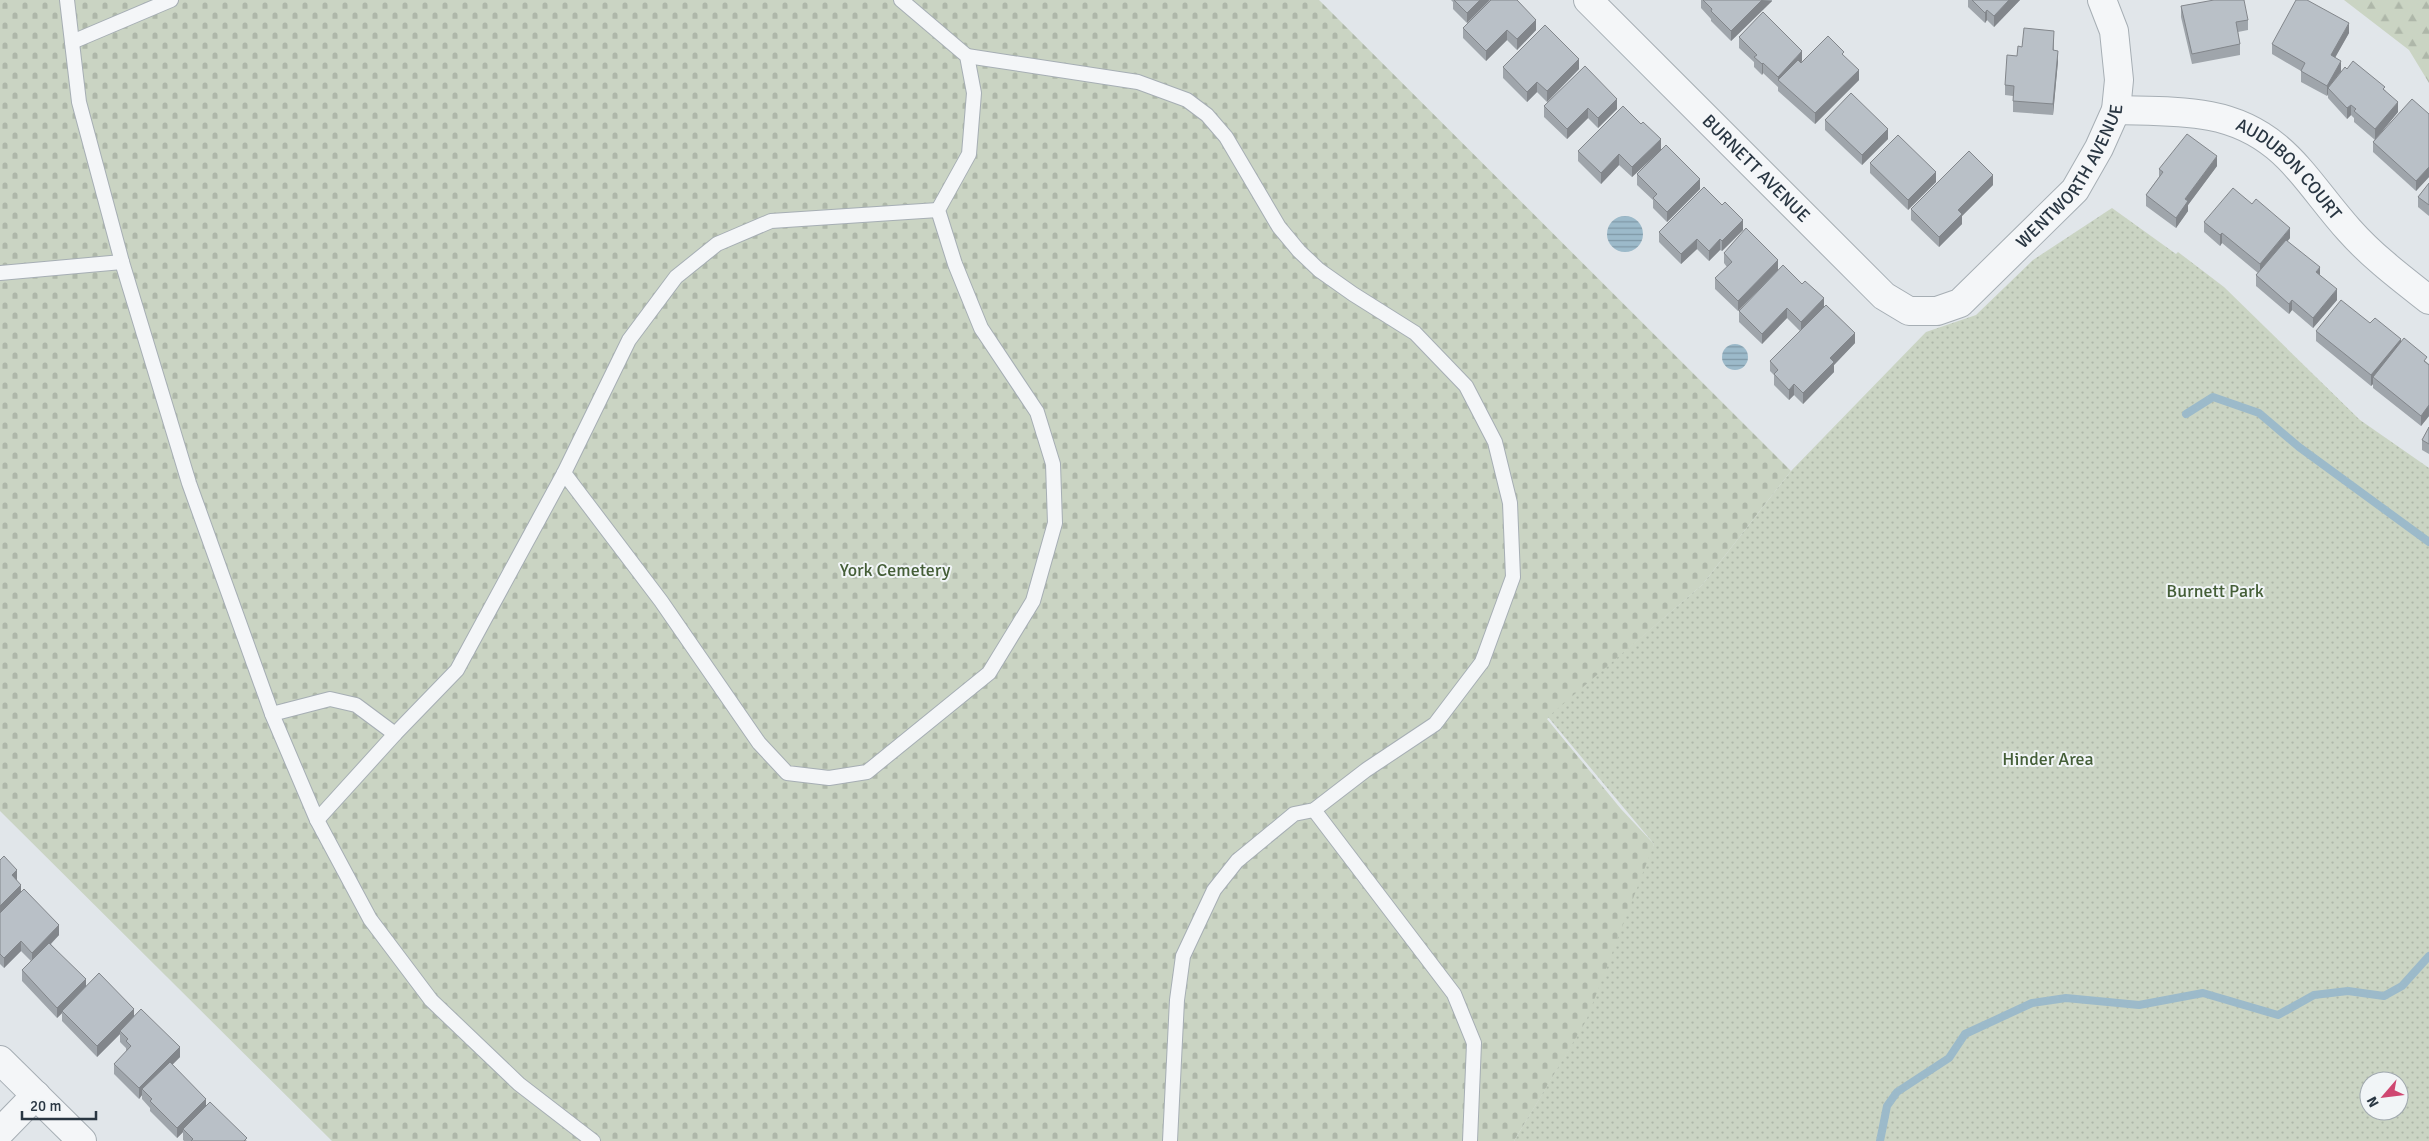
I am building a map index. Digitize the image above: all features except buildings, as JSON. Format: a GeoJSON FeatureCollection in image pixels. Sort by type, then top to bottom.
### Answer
{"type":"FeatureCollection","features":[{"type":"Feature","properties":{"kind":"street","name":"BURNETT AVENUE"},"geometry":{"type":"LineString","coordinates":[[1588,0],[1884,296],[1909,311],[1937,312]]}},
{"type":"Feature","properties":{"kind":"street","name":"WENTWORTH AVENUE"},"geometry":{"type":"LineString","coordinates":[[1937,312],[1960,303],[2075,190],[2099,148],[2116,110],[2118,80],[2114,31],[2102,0]]}},
{"type":"Feature","properties":{"kind":"street","name":"AUDUBON COURT"},"geometry":{"type":"LineString","coordinates":[[2116,110],[2177,112],[2211,116],[2243,126],[2278,146],[2301,169],[2348,229],[2379,261],[2429,300]]}},
{"type":"Feature","properties":{"kind":"street"},"geometry":{"type":"LineString","coordinates":[[0,1060],[82,1141]]}},
{"type":"Feature","properties":{"kind":"street"},"geometry":{"type":"LineString","coordinates":[[0,1132],[36,1095]]}},
{"type":"Feature","properties":{"kind":"lane"},"geometry":{"type":"LineString","coordinates":[[67,0],[79,102],[122,262],[189,483],[272,714],[317,820],[370,919],[431,1000],[519,1084],[593,1141]]}},
{"type":"Feature","properties":{"kind":"lane"},"geometry":{"type":"LineString","coordinates":[[72,42],[171,0]]}},
{"type":"Feature","properties":{"kind":"lane"},"geometry":{"type":"LineString","coordinates":[[901,0],[967,56],[1138,82],[1187,100],[1208,115],[1226,137],[1279,226],[1299,251],[1332,280],[1415,333],[1466,386],[1495,442],[1510,503],[1513,577],[1482,662],[1435,724],[1366,770],[1314,810],[1294,814],[1237,861],[1214,890],[1183,956],[1177,1000],[1170,1141]]}},
{"type":"Feature","properties":{"kind":"lane"},"geometry":{"type":"LineString","coordinates":[[564,473],[661,601],[759,743],[787,773],[829,778],[867,772],[989,673],[1033,601],[1056,523],[1053,464],[1037,412],[981,328],[955,264],[938,210],[969,154],[974,93],[967,56]]}},
{"type":"Feature","properties":{"kind":"lane"},"geometry":{"type":"LineString","coordinates":[[317,820],[395,734],[457,670],[564,473],[629,340],[676,277],[717,244],[771,221],[938,210]]}},
{"type":"Feature","properties":{"kind":"lane"},"geometry":{"type":"LineString","coordinates":[[0,273],[122,262]]}},
{"type":"Feature","properties":{"kind":"lane"},"geometry":{"type":"LineString","coordinates":[[272,714],[330,699],[356,705],[395,734]]}},
{"type":"Feature","properties":{"kind":"lane"},"geometry":{"type":"LineString","coordinates":[[1314,810],[1454,994],[1474,1043],[1470,1141]]}},
{"type":"Feature","properties":{"kind":"green space","name":"York Cemetery"},"geometry":{"type":"Polygon","coordinates":[[[0,0],[1319,0],[1791,471],[1702,585],[1547,719],[1621,809],[1654,844],[1620,966],[1514,1141],[332,1141],[0,811],[0,0]]]}},
{"type":"Feature","properties":{"kind":"green space"},"geometry":{"type":"Polygon","coordinates":[[[2344,0],[2429,0],[2429,83],[2409,50],[2344,0]]]}},
{"type":"Feature","properties":{"kind":"green space","name":"Hinder Area"},"geometry":{"type":"Polygon","coordinates":[[[2112,208],[2176,254],[2178,252],[2224,287],[2360,420],[2429,468],[2429,1141],[1514,1141],[1586,1021],[1654,844],[1548,717],[1702,585],[1791,471],[1926,332],[1976,315],[2033,260],[2112,208]]]}},
{"type":"Feature","properties":{"kind":"water"},"geometry":{"type":"Polygon","coordinates":[[[1625,216],[1632,217],[1638,221],[1642,227],[1642,241],[1638,247],[1632,251],[1625,252],[1618,251],[1612,247],[1608,241],[1607,234],[1608,227],[1612,221],[1618,217],[1625,216]]]}},
{"type":"Feature","properties":{"kind":"water"},"geometry":{"type":"Polygon","coordinates":[[[1735,344],[1744,348],[1748,357],[1744,366],[1735,370],[1726,366],[1722,357],[1726,348],[1735,344]]]}},
{"type":"Feature","properties":{"kind":"waterway"},"geometry":{"type":"LineString","coordinates":[[2186,414],[2213,397],[2259,413],[2299,447],[2429,542]]}},
{"type":"Feature","properties":{"kind":"waterway"},"geometry":{"type":"LineString","coordinates":[[1880,1141],[1887,1106],[1897,1092],[1949,1058],[1965,1034],[2032,1003],[2066,998],[2139,1005],[2203,993],[2278,1015],[2314,995],[2348,991],[2384,996],[2402,986],[2429,956]]}},
{"type":"Feature","properties":{"kind":"park label","name":"Burnett Park"},"geometry":{"type":"Point","coordinates":[2215,591]}}]}
